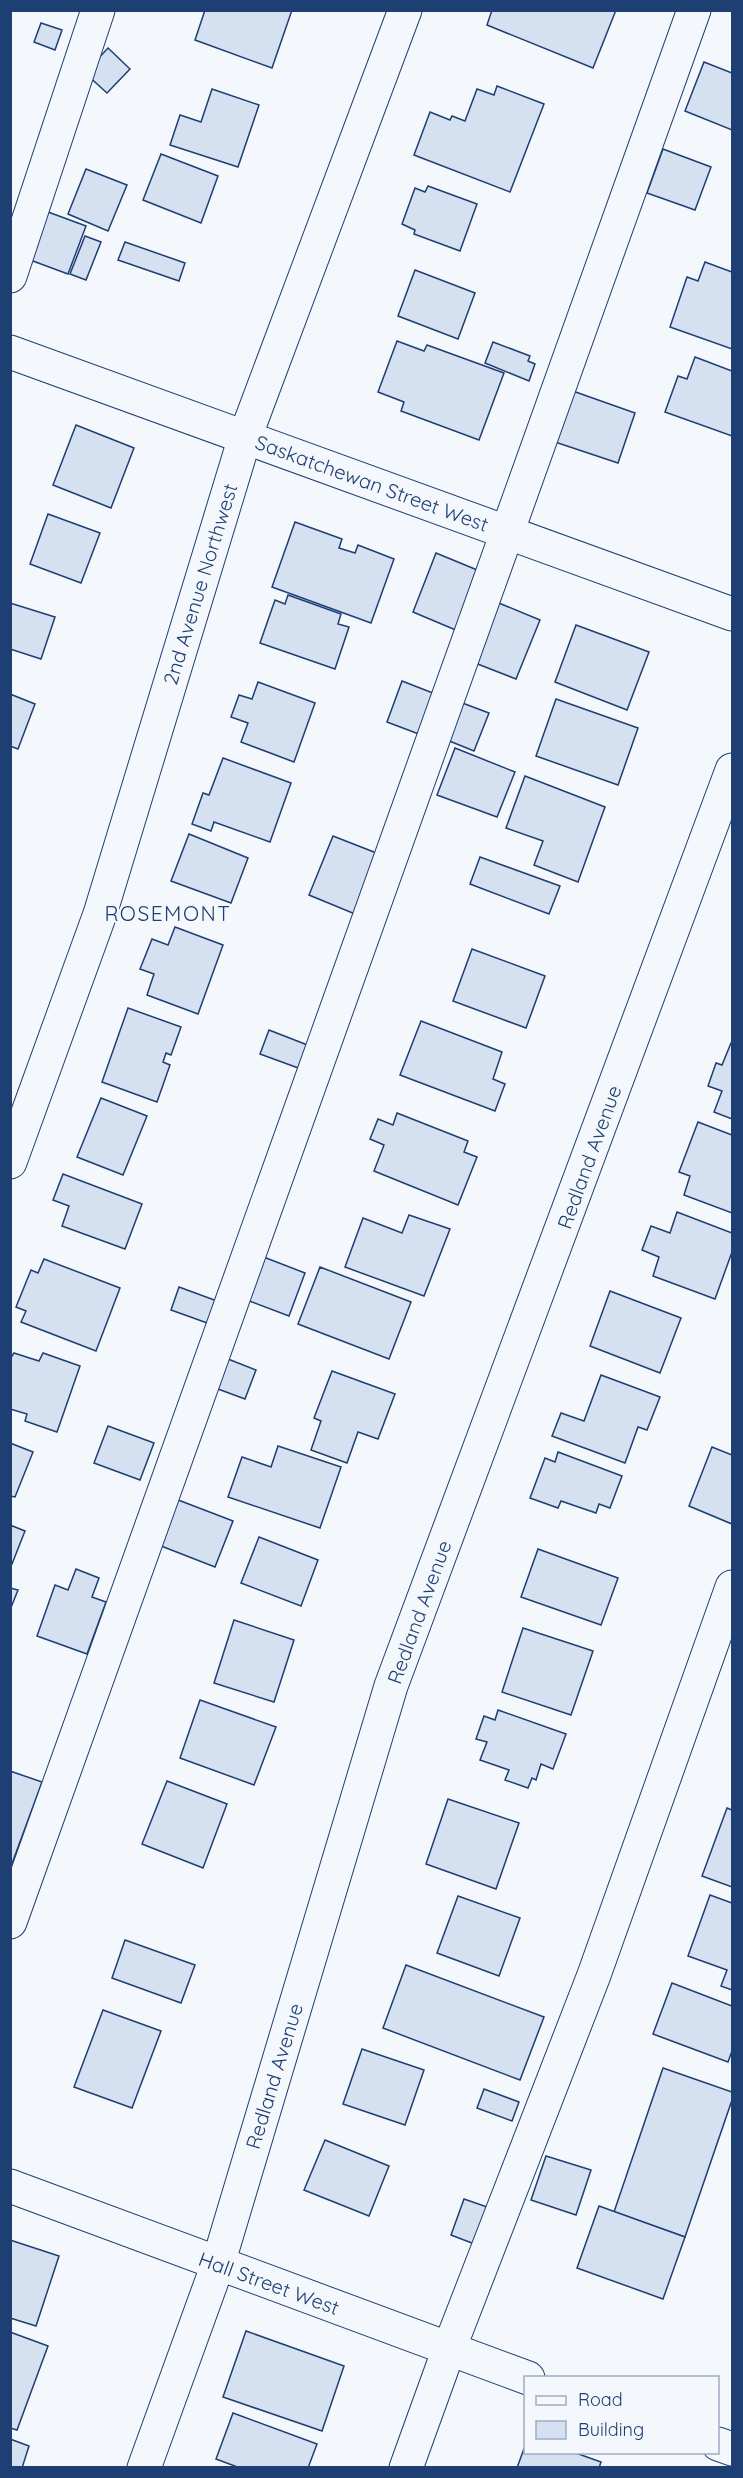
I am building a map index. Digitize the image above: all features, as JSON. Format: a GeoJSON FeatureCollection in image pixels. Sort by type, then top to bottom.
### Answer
{"type":"FeatureCollection","features":[{"type":"Feature","properties":{"kind":"street"},"geometry":{"type":"LineString","coordinates":[[10,276],[98,10]]}},
{"type":"Feature","properties":{"kind":"street","name":"2nd Avenue Northwest"},"geometry":{"type":"LineString","coordinates":[[10,1162],[100,914],[245,437],[405,10]]}},
{"type":"Feature","properties":{"kind":"street"},"geometry":{"type":"LineString","coordinates":[[10,1922],[694,10]]}},
{"type":"Feature","properties":{"kind":"street","name":"Saskatchewan Street West"},"geometry":{"type":"LineString","coordinates":[[10,352],[732,614]]}},
{"type":"Feature","properties":{"kind":"street","name":"Redland Avenue"},"geometry":{"type":"LineString","coordinates":[[144,2468],[218,2264],[392,1686],[732,770]]}},
{"type":"Feature","properties":{"kind":"street"},"geometry":{"type":"LineString","coordinates":[[406,2468],[449,2349],[594,1975],[732,1587]]}},
{"type":"Feature","properties":{"kind":"street","name":"Hall Street West"},"geometry":{"type":"LineString","coordinates":[[10,2186],[524,2377]]}},
{"type":"Feature","properties":{"kind":"building"},"geometry":{"type":"Polygon","coordinates":[[[205,10],[292,10],[272,68],[195,40],[205,10]]]}},
{"type":"Feature","properties":{"kind":"building"},"geometry":{"type":"Polygon","coordinates":[[[492,10],[616,10],[593,68],[487,25],[492,10]]]}},
{"type":"Feature","properties":{"kind":"building"},"geometry":{"type":"Polygon","coordinates":[[[41,23],[62,30],[55,50],[34,42],[41,23]]]}},
{"type":"Feature","properties":{"kind":"building"},"geometry":{"type":"Polygon","coordinates":[[[108,48],[130,69],[107,93],[85,73],[108,48]]]}},
{"type":"Feature","properties":{"kind":"building"},"geometry":{"type":"Polygon","coordinates":[[[704,62],[732,73],[732,130],[685,111],[704,62]]]}},
{"type":"Feature","properties":{"kind":"building"},"geometry":{"type":"Polygon","coordinates":[[[497,86],[544,104],[510,192],[414,155],[430,112],[450,120],[452,116],[465,121],[477,89],[494,95],[497,86]]]}},
{"type":"Feature","properties":{"kind":"building"},"geometry":{"type":"Polygon","coordinates":[[[212,89],[259,105],[238,167],[170,145],[180,115],[201,122],[212,89]]]}},
{"type":"Feature","properties":{"kind":"building"},"geometry":{"type":"Polygon","coordinates":[[[663,149],[711,167],[695,210],[647,193],[663,149]]]}},
{"type":"Feature","properties":{"kind":"building"},"geometry":{"type":"Polygon","coordinates":[[[161,154],[218,176],[201,223],[143,200],[161,154]]]}},
{"type":"Feature","properties":{"kind":"building"},"geometry":{"type":"Polygon","coordinates":[[[86,169],[127,185],[108,231],[68,214],[86,169]]]}},
{"type":"Feature","properties":{"kind":"building"},"geometry":{"type":"Polygon","coordinates":[[[428,186],[477,204],[460,251],[414,234],[415,230],[402,224],[415,188],[425,192],[428,186]]]}},
{"type":"Feature","properties":{"kind":"building"},"geometry":{"type":"Polygon","coordinates":[[[40,209],[86,226],[68,274],[22,257],[40,209]]]}},
{"type":"Feature","properties":{"kind":"building"},"geometry":{"type":"Polygon","coordinates":[[[85,236],[101,242],[86,280],[70,274],[85,236]]]}},
{"type":"Feature","properties":{"kind":"building"},"geometry":{"type":"Polygon","coordinates":[[[125,242],[185,263],[179,281],[118,260],[125,242]]]}},
{"type":"Feature","properties":{"kind":"building"},"geometry":{"type":"Polygon","coordinates":[[[705,262],[732,272],[732,349],[670,327],[687,277],[698,281],[705,262]]]}},
{"type":"Feature","properties":{"kind":"building"},"geometry":{"type":"Polygon","coordinates":[[[415,270],[475,293],[458,339],[398,316],[415,270]]]}},
{"type":"Feature","properties":{"kind":"building"},"geometry":{"type":"Polygon","coordinates":[[[397,341],[424,351],[427,345],[504,373],[479,440],[401,411],[404,402],[378,392],[397,341]]]}},
{"type":"Feature","properties":{"kind":"building"},"geometry":{"type":"Polygon","coordinates":[[[493,342],[530,356],[528,361],[535,364],[529,381],[485,363],[493,342]]]}},
{"type":"Feature","properties":{"kind":"building"},"geometry":{"type":"Polygon","coordinates":[[[695,357],[732,371],[732,436],[665,412],[678,376],[687,379],[695,357]]]}},
{"type":"Feature","properties":{"kind":"building"},"geometry":{"type":"Polygon","coordinates":[[[570,390],[635,413],[618,463],[552,441],[570,390]]]}},
{"type":"Feature","properties":{"kind":"building"},"geometry":{"type":"Polygon","coordinates":[[[76,425],[134,448],[111,508],[53,485],[76,425]]]}},
{"type":"Feature","properties":{"kind":"building"},"geometry":{"type":"Polygon","coordinates":[[[48,514],[100,533],[81,583],[30,564],[48,514]]]}},
{"type":"Feature","properties":{"kind":"building"},"geometry":{"type":"Polygon","coordinates":[[[295,522],[342,539],[339,548],[355,553],[358,545],[394,559],[371,623],[272,587],[295,522]]]}},
{"type":"Feature","properties":{"kind":"building"},"geometry":{"type":"Polygon","coordinates":[[[436,553],[482,572],[458,631],[413,612],[436,553]]]}},
{"type":"Feature","properties":{"kind":"building"},"geometry":{"type":"Polygon","coordinates":[[[288,595],[341,614],[338,624],[349,627],[335,669],[260,643],[275,600],[285,604],[288,595]]]}},
{"type":"Feature","properties":{"kind":"building"},"geometry":{"type":"Polygon","coordinates":[[[494,601],[540,620],[516,679],[470,661],[494,601]]]}},
{"type":"Feature","properties":{"kind":"building"},"geometry":{"type":"Polygon","coordinates":[[[10,603],[55,617],[41,659],[10,649],[10,603]]]}},
{"type":"Feature","properties":{"kind":"building"},"geometry":{"type":"Polygon","coordinates":[[[576,625],[649,652],[627,710],[555,682],[576,625]]]}},
{"type":"Feature","properties":{"kind":"building"},"geometry":{"type":"Polygon","coordinates":[[[402,681],[438,695],[424,736],[387,722],[402,681]]]}},
{"type":"Feature","properties":{"kind":"building"},"geometry":{"type":"Polygon","coordinates":[[[258,682],[315,703],[294,762],[241,742],[248,723],[231,717],[239,695],[252,699],[258,682]]]}},
{"type":"Feature","properties":{"kind":"building"},"geometry":{"type":"Polygon","coordinates":[[[10,694],[35,704],[18,749],[10,746],[10,694]]]}},
{"type":"Feature","properties":{"kind":"building"},"geometry":{"type":"Polygon","coordinates":[[[556,699],[638,728],[618,785],[536,756],[556,699]]]}},
{"type":"Feature","properties":{"kind":"building"},"geometry":{"type":"Polygon","coordinates":[[[457,701],[489,713],[474,751],[442,738],[457,701]]]}},
{"type":"Feature","properties":{"kind":"building"},"geometry":{"type":"Polygon","coordinates":[[[455,748],[515,772],[497,817],[437,795],[455,748]]]}},
{"type":"Feature","properties":{"kind":"building"},"geometry":{"type":"Polygon","coordinates":[[[223,758],[291,783],[270,842],[214,822],[211,831],[192,824],[203,793],[209,795],[223,758]]]}},
{"type":"Feature","properties":{"kind":"building"},"geometry":{"type":"Polygon","coordinates":[[[525,776],[605,807],[578,882],[534,865],[543,841],[506,828],[525,776]]]}},
{"type":"Feature","properties":{"kind":"building"},"geometry":{"type":"Polygon","coordinates":[[[189,834],[248,858],[231,903],[171,881],[189,834]]]}},
{"type":"Feature","properties":{"kind":"building"},"geometry":{"type":"Polygon","coordinates":[[[333,836],[379,854],[355,914],[309,895],[333,836]]]}},
{"type":"Feature","properties":{"kind":"building"},"geometry":{"type":"Polygon","coordinates":[[[480,857],[560,886],[549,914],[470,884],[480,857]]]}},
{"type":"Feature","properties":{"kind":"building"},"geometry":{"type":"Polygon","coordinates":[[[175,927],[223,945],[198,1014],[147,995],[154,974],[140,969],[152,939],[168,945],[175,927]]]}},
{"type":"Feature","properties":{"kind":"building"},"geometry":{"type":"Polygon","coordinates":[[[472,949],[545,976],[526,1028],[453,1001],[472,949]]]}},
{"type":"Feature","properties":{"kind":"building"},"geometry":{"type":"Polygon","coordinates":[[[128,1008],[181,1027],[171,1055],[166,1053],[163,1062],[170,1065],[157,1102],[102,1082],[128,1008]]]}},
{"type":"Feature","properties":{"kind":"building"},"geometry":{"type":"Polygon","coordinates":[[[421,1021],[502,1052],[493,1079],[505,1084],[495,1111],[400,1075],[421,1021]]]}},
{"type":"Feature","properties":{"kind":"building"},"geometry":{"type":"Polygon","coordinates":[[[269,1030],[310,1046],[301,1069],[260,1054],[269,1030]]]}},
{"type":"Feature","properties":{"kind":"building"},"geometry":{"type":"Polygon","coordinates":[[[731,1043],[732,1119],[714,1112],[722,1091],[708,1086],[716,1063],[722,1065],[731,1043]]]}},
{"type":"Feature","properties":{"kind":"building"},"geometry":{"type":"Polygon","coordinates":[[[101,1098],[147,1116],[123,1175],[77,1157],[101,1098]]]}},
{"type":"Feature","properties":{"kind":"building"},"geometry":{"type":"Polygon","coordinates":[[[397,1113],[468,1141],[464,1152],[477,1157],[458,1205],[374,1171],[384,1145],[370,1139],[378,1119],[393,1125],[397,1113]]]}},
{"type":"Feature","properties":{"kind":"building"},"geometry":{"type":"Polygon","coordinates":[[[698,1122],[732,1135],[732,1213],[684,1195],[690,1176],[679,1172],[698,1122]]]}},
{"type":"Feature","properties":{"kind":"building"},"geometry":{"type":"Polygon","coordinates":[[[63,1174],[142,1204],[125,1249],[62,1226],[69,1206],[53,1200],[63,1174]]]}},
{"type":"Feature","properties":{"kind":"building"},"geometry":{"type":"Polygon","coordinates":[[[677,1212],[732,1233],[732,1252],[715,1299],[653,1276],[659,1257],[642,1250],[651,1226],[670,1233],[677,1212]]]}},
{"type":"Feature","properties":{"kind":"building"},"geometry":{"type":"Polygon","coordinates":[[[409,1215],[450,1229],[424,1296],[345,1267],[363,1218],[402,1233],[409,1215]]]}},
{"type":"Feature","properties":{"kind":"building"},"geometry":{"type":"Polygon","coordinates":[[[261,1256],[305,1273],[289,1316],[244,1299],[261,1256]]]}},
{"type":"Feature","properties":{"kind":"building"},"geometry":{"type":"Polygon","coordinates":[[[44,1259],[120,1288],[96,1351],[21,1322],[26,1311],[16,1307],[31,1270],[38,1273],[44,1259]]]}},
{"type":"Feature","properties":{"kind":"building"},"geometry":{"type":"Polygon","coordinates":[[[320,1267],[411,1302],[389,1359],[298,1324],[320,1267]]]}},
{"type":"Feature","properties":{"kind":"building"},"geometry":{"type":"Polygon","coordinates":[[[179,1287],[217,1301],[210,1324],[171,1310],[179,1287]]]}},
{"type":"Feature","properties":{"kind":"building"},"geometry":{"type":"Polygon","coordinates":[[[610,1291],[681,1318],[660,1373],[590,1346],[610,1291]]]}},
{"type":"Feature","properties":{"kind":"building"},"geometry":{"type":"Polygon","coordinates":[[[14,1353],[39,1361],[43,1353],[80,1366],[57,1432],[25,1421],[27,1414],[10,1409],[10,1359],[14,1353]]]}},
{"type":"Feature","properties":{"kind":"building"},"geometry":{"type":"Polygon","coordinates":[[[228,1359],[256,1370],[245,1399],[218,1389],[228,1359]]]}},
{"type":"Feature","properties":{"kind":"building"},"geometry":{"type":"Polygon","coordinates":[[[332,1371],[395,1394],[378,1439],[358,1432],[347,1463],[311,1450],[321,1421],[314,1418],[332,1371]]]}},
{"type":"Feature","properties":{"kind":"building"},"geometry":{"type":"Polygon","coordinates":[[[601,1375],[660,1397],[647,1430],[638,1427],[625,1463],[552,1436],[561,1413],[584,1421],[601,1375]]]}},
{"type":"Feature","properties":{"kind":"building"},"geometry":{"type":"Polygon","coordinates":[[[108,1426],[154,1443],[140,1480],[94,1463],[108,1426]]]}},
{"type":"Feature","properties":{"kind":"building"},"geometry":{"type":"Polygon","coordinates":[[[10,1443],[33,1452],[15,1497],[10,1496],[10,1443]]]}},
{"type":"Feature","properties":{"kind":"building"},"geometry":{"type":"Polygon","coordinates":[[[278,1446],[341,1467],[320,1528],[228,1497],[242,1457],[271,1467],[278,1446]]]}},
{"type":"Feature","properties":{"kind":"building"},"geometry":{"type":"Polygon","coordinates":[[[712,1447],[732,1455],[732,1524],[689,1506],[712,1447]]]}},
{"type":"Feature","properties":{"kind":"building"},"geometry":{"type":"Polygon","coordinates":[[[558,1452],[622,1476],[610,1508],[599,1504],[596,1513],[561,1501],[558,1508],[530,1498],[545,1458],[555,1462],[558,1452]]]}},
{"type":"Feature","properties":{"kind":"building"},"geometry":{"type":"Polygon","coordinates":[[[173,1498],[233,1521],[215,1567],[156,1544],[173,1498]]]}},
{"type":"Feature","properties":{"kind":"building"},"geometry":{"type":"Polygon","coordinates":[[[10,1525],[25,1531],[12,1564],[10,1564],[10,1525]]]}},
{"type":"Feature","properties":{"kind":"building"},"geometry":{"type":"Polygon","coordinates":[[[259,1537],[318,1560],[301,1606],[241,1583],[259,1537]]]}},
{"type":"Feature","properties":{"kind":"building"},"geometry":{"type":"Polygon","coordinates":[[[538,1549],[618,1578],[601,1625],[521,1597],[538,1549]]]}},
{"type":"Feature","properties":{"kind":"building"},"geometry":{"type":"Polygon","coordinates":[[[76,1569],[99,1578],[92,1597],[106,1602],[87,1654],[37,1636],[55,1585],[68,1590],[76,1569]]]}},
{"type":"Feature","properties":{"kind":"building"},"geometry":{"type":"Polygon","coordinates":[[[10,1588],[18,1590],[10,1610],[10,1588]]]}},
{"type":"Feature","properties":{"kind":"building"},"geometry":{"type":"Polygon","coordinates":[[[234,1620],[294,1640],[274,1702],[214,1683],[234,1620]]]}},
{"type":"Feature","properties":{"kind":"building"},"geometry":{"type":"Polygon","coordinates":[[[523,1628],[593,1651],[571,1715],[502,1692],[523,1628]]]}},
{"type":"Feature","properties":{"kind":"building"},"geometry":{"type":"Polygon","coordinates":[[[200,1700],[276,1727],[254,1785],[180,1758],[200,1700]]]}},
{"type":"Feature","properties":{"kind":"building"},"geometry":{"type":"Polygon","coordinates":[[[498,1710],[566,1734],[553,1769],[541,1764],[536,1780],[532,1778],[528,1788],[505,1780],[509,1770],[480,1760],[487,1742],[476,1739],[484,1716],[495,1720],[498,1710]]]}},
{"type":"Feature","properties":{"kind":"building"},"geometry":{"type":"Polygon","coordinates":[[[10,1771],[42,1782],[10,1869],[10,1771]]]}},
{"type":"Feature","properties":{"kind":"building"},"geometry":{"type":"Polygon","coordinates":[[[167,1781],[227,1804],[203,1868],[142,1844],[167,1781]]]}},
{"type":"Feature","properties":{"kind":"building"},"geometry":{"type":"Polygon","coordinates":[[[448,1799],[519,1823],[496,1889],[426,1864],[448,1799]]]}},
{"type":"Feature","properties":{"kind":"building"},"geometry":{"type":"Polygon","coordinates":[[[727,1808],[732,1810],[732,1887],[702,1876],[727,1808]]]}},
{"type":"Feature","properties":{"kind":"building"},"geometry":{"type":"Polygon","coordinates":[[[710,1895],[732,1903],[732,1990],[721,1986],[727,1970],[688,1956],[710,1895]]]}},
{"type":"Feature","properties":{"kind":"building"},"geometry":{"type":"Polygon","coordinates":[[[458,1896],[520,1918],[499,1976],[437,1953],[458,1896]]]}},
{"type":"Feature","properties":{"kind":"building"},"geometry":{"type":"Polygon","coordinates":[[[125,1940],[195,1965],[181,2003],[112,1978],[125,1940]]]}},
{"type":"Feature","properties":{"kind":"building"},"geometry":{"type":"Polygon","coordinates":[[[406,1965],[544,2017],[520,2080],[383,2028],[406,1965]]]}},
{"type":"Feature","properties":{"kind":"building"},"geometry":{"type":"Polygon","coordinates":[[[672,1983],[732,2006],[732,2051],[728,2062],[653,2034],[672,1983]]]}},
{"type":"Feature","properties":{"kind":"building"},"geometry":{"type":"Polygon","coordinates":[[[103,2010],[161,2031],[132,2108],[74,2087],[103,2010]]]}},
{"type":"Feature","properties":{"kind":"building"},"geometry":{"type":"Polygon","coordinates":[[[362,2049],[424,2070],[405,2125],[343,2104],[362,2049]]]}},
{"type":"Feature","properties":{"kind":"building"},"geometry":{"type":"Polygon","coordinates":[[[663,2068],[732,2092],[732,2100],[685,2237],[614,2212],[663,2068]]]}},
{"type":"Feature","properties":{"kind":"building"},"geometry":{"type":"Polygon","coordinates":[[[484,2089],[519,2102],[512,2121],[477,2108],[484,2089]]]}},
{"type":"Feature","properties":{"kind":"building"},"geometry":{"type":"Polygon","coordinates":[[[325,2140],[389,2166],[369,2216],[304,2190],[325,2140]]]}},
{"type":"Feature","properties":{"kind":"building"},"geometry":{"type":"Polygon","coordinates":[[[546,2156],[591,2170],[576,2215],[531,2200],[546,2156]]]}},
{"type":"Feature","properties":{"kind":"building"},"geometry":{"type":"Polygon","coordinates":[[[464,2199],[490,2208],[477,2245],[451,2235],[464,2199]]]}},
{"type":"Feature","properties":{"kind":"building"},"geometry":{"type":"Polygon","coordinates":[[[599,2206],[685,2237],[663,2299],[577,2268],[599,2206]]]}},
{"type":"Feature","properties":{"kind":"building"},"geometry":{"type":"Polygon","coordinates":[[[10,2240],[59,2256],[36,2326],[10,2318],[10,2240]]]}},
{"type":"Feature","properties":{"kind":"building"},"geometry":{"type":"Polygon","coordinates":[[[246,2331],[344,2366],[322,2431],[223,2397],[246,2331]]]}},
{"type":"Feature","properties":{"kind":"building"},"geometry":{"type":"Polygon","coordinates":[[[10,2332],[48,2346],[17,2430],[10,2428],[10,2332]]]}},
{"type":"Feature","properties":{"kind":"building"},"geometry":{"type":"Polygon","coordinates":[[[233,2413],[317,2444],[308,2468],[240,2468],[216,2459],[233,2413]]]}},
{"type":"Feature","properties":{"kind":"building"},"geometry":{"type":"Polygon","coordinates":[[[10,2439],[29,2446],[22,2468],[10,2468],[10,2439]]]}},
{"type":"Feature","properties":{"kind":"building"},"geometry":{"type":"Polygon","coordinates":[[[524,2449],[524,2454],[579,2454],[601,2462],[599,2468],[517,2468],[524,2449]]]}},
{"type":"Feature","properties":{"kind":"district","name":"ROSEMONT"},"geometry":{"type":"Point","coordinates":[168,913]}}]}
